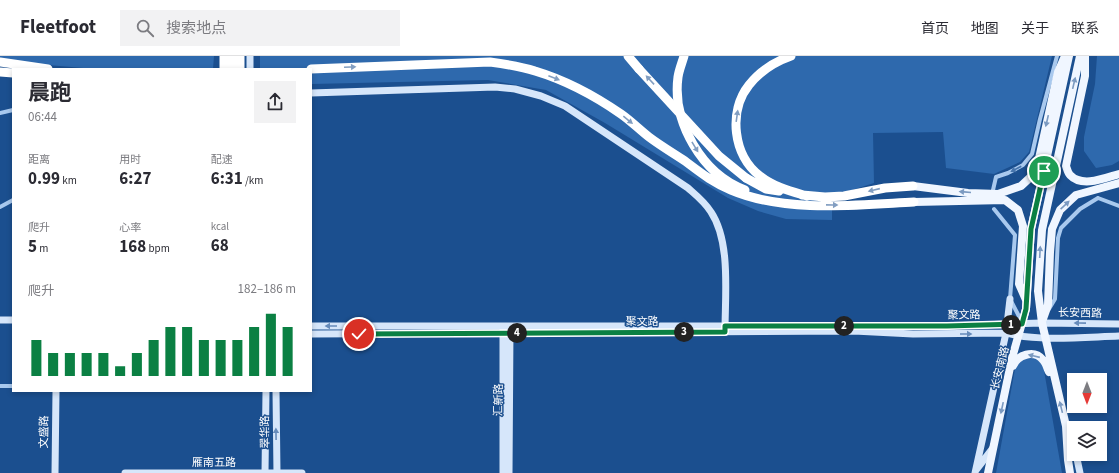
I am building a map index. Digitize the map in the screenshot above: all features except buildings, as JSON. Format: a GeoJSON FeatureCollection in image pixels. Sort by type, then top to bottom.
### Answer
{"type":"FeatureCollection","features":[{"type":"Feature","properties":{"kind":"highway"},"geometry":{"type":"LineString","coordinates":[[224,56],[224,68]]}},
{"type":"Feature","properties":{"kind":"highway"},"geometry":{"type":"LineString","coordinates":[[231,56],[231,68]]}},
{"type":"Feature","properties":{"kind":"highway"},"geometry":{"type":"LineString","coordinates":[[240,56],[240,68]]}},
{"type":"Feature","properties":{"kind":"highway"},"geometry":{"type":"LineString","coordinates":[[628,56],[719,156],[746,178],[766,189],[807,196],[844,196],[885,188],[913,186]]}},
{"type":"Feature","properties":{"kind":"highway"},"geometry":{"type":"LineString","coordinates":[[684,56],[678,76],[678,96],[681,116],[688,136],[698,153],[720,175],[738,187],[772,199],[793,204]]}},
{"type":"Feature","properties":{"kind":"highway"},"geometry":{"type":"LineString","coordinates":[[791,56],[771,65],[760,73],[748,86],[740,102],[736,117],[736,136],[741,151],[749,166],[759,176],[776,187],[807,196]]}},
{"type":"Feature","properties":{"kind":"highway"},"geometry":{"type":"LineString","coordinates":[[0,62],[41,68]]}},
{"type":"Feature","properties":{"kind":"highway"},"geometry":{"type":"LineString","coordinates":[[312,69],[490,62],[535,71],[564,82],[596,98],[622,114],[650,138],[685,161],[708,179],[732,190],[762,200],[793,204],[834,206],[914,202]]}},
{"type":"Feature","properties":{"kind":"highway"},"geometry":{"type":"LineString","coordinates":[[0,72],[12,73]]}},
{"type":"Feature","properties":{"kind":"main road"},"geometry":{"type":"LineString","coordinates":[[913,186],[968,193],[998,194],[1021,186],[1036,172],[1058,72],[1065,56]]}},
{"type":"Feature","properties":{"kind":"main road","name":"长安南路"},"geometry":{"type":"LineString","coordinates":[[988,473],[1012,358],[1019,337],[1027,302],[1031,229],[1069,56]]}},
{"type":"Feature","properties":{"kind":"main road"},"geometry":{"type":"LineString","coordinates":[[1070,473],[1066,426],[1042,323],[1038,291],[1042,230],[1080,56]]}},
{"type":"Feature","properties":{"kind":"main road"},"geometry":{"type":"LineString","coordinates":[[1085,56],[1085,76],[1066,166],[1070,175],[1080,182],[1098,180],[1119,174]]}},
{"type":"Feature","properties":{"kind":"main road"},"geometry":{"type":"LineString","coordinates":[[1042,323],[1048,305],[1049,259],[1052,229],[1060,210],[1076,195],[1119,183]]}},
{"type":"Feature","properties":{"kind":"main road"},"geometry":{"type":"LineString","coordinates":[[914,202],[1005,200],[1018,210],[1023,226],[1019,284],[1027,302]]}},
{"type":"Feature","properties":{"kind":"main road"},"geometry":{"type":"LineString","coordinates":[[1009,374],[1017,358],[1027,355],[1035,355],[1043,360],[1055,383]]}},
{"type":"Feature","properties":{"kind":"street"},"geometry":{"type":"LineString","coordinates":[[250,56],[250,68]]}},
{"type":"Feature","properties":{"kind":"street"},"geometry":{"type":"LineString","coordinates":[[993,190],[996,177],[1008,173],[1023,165],[1032,154],[1057,56]]}},
{"type":"Feature","properties":{"kind":"street"},"geometry":{"type":"LineString","coordinates":[[312,92],[495,87],[515,89],[541,96],[565,106],[688,188],[702,200],[711,212],[719,227],[723,240],[725,257],[725,329]]}},
{"type":"Feature","properties":{"kind":"street"},"geometry":{"type":"LineString","coordinates":[[0,113],[12,110]]}},
{"type":"Feature","properties":{"kind":"street"},"geometry":{"type":"LineString","coordinates":[[1042,323],[1055,298],[1058,238],[1061,228],[1080,209],[1098,196],[1119,206]]}},
{"type":"Feature","properties":{"kind":"street"},"geometry":{"type":"LineString","coordinates":[[0,207],[12,201]]}},
{"type":"Feature","properties":{"kind":"street"},"geometry":{"type":"LineString","coordinates":[[975,472],[1008,325],[1015,235],[994,209]]}},
{"type":"Feature","properties":{"kind":"street"},"geometry":{"type":"LineString","coordinates":[[1010,298],[1022,324]]}},
{"type":"Feature","properties":{"kind":"street"},"geometry":{"type":"LineString","coordinates":[[0,320],[12,320]]}},
{"type":"Feature","properties":{"kind":"street","name":"聚文路"},"geometry":{"type":"LineString","coordinates":[[312,334],[506,330],[1008,325],[1042,323]]}},
{"type":"Feature","properties":{"kind":"street","name":"长安西路"},"geometry":{"type":"LineString","coordinates":[[1042,323],[1119,324]]}},
{"type":"Feature","properties":{"kind":"street","name":"聚文路"},"geometry":{"type":"LineString","coordinates":[[312,326],[506,330]]}},
{"type":"Feature","properties":{"kind":"street","name":"聚文路"},"geometry":{"type":"LineString","coordinates":[[725,329],[854,331],[913,334],[1006,333],[1019,337],[1045,337]]}},
{"type":"Feature","properties":{"kind":"street","name":"汇新路"},"geometry":{"type":"LineString","coordinates":[[503,473],[506,330]]}},
{"type":"Feature","properties":{"kind":"street","name":"汇新路"},"geometry":{"type":"LineString","coordinates":[[506,330],[509,473]]}},
{"type":"Feature","properties":{"kind":"street","name":"长安西路"},"geometry":{"type":"LineString","coordinates":[[1045,337],[1119,336]]}},
{"type":"Feature","properties":{"kind":"street"},"geometry":{"type":"LineString","coordinates":[[0,386],[12,386]]}},
{"type":"Feature","properties":{"kind":"street","name":"文盛路"},"geometry":{"type":"LineString","coordinates":[[55,473],[56,392]]}},
{"type":"Feature","properties":{"kind":"street","name":"翠华路"},"geometry":{"type":"LineString","coordinates":[[265,473],[266,392]]}},
{"type":"Feature","properties":{"kind":"street","name":"翠华路"},"geometry":{"type":"LineString","coordinates":[[276,392],[277,473]]}},
{"type":"Feature","properties":{"kind":"street"},"geometry":{"type":"LineString","coordinates":[[975,472],[993,448]]}},
{"type":"Feature","properties":{"kind":"street"},"geometry":{"type":"LineString","coordinates":[[1077,461],[1080,473]]}},
{"type":"Feature","properties":{"kind":"street","name":"雁南五路"},"geometry":{"type":"LineString","coordinates":[[125,473],[302,473]]}},
{"type":"Feature","properties":{"kind":"shaded area"},"geometry":{"type":"Polygon","coordinates":[[[0,56],[214,56],[213,68],[83,68],[0,61],[0,56]]]}},
{"type":"Feature","properties":{"kind":"shaded area"},"geometry":{"type":"Polygon","coordinates":[[[260,56],[1052,56],[1029,152],[1020,162],[994,174],[946,168],[943,132],[873,133],[874,183],[849,191],[832,193],[832,220],[786,219],[758,211],[728,198],[605,123],[546,90],[488,80],[312,84],[312,68],[260,68],[260,56]]]}},
{"type":"Feature","properties":{"kind":"shaded area"},"geometry":{"type":"Polygon","coordinates":[[[1097,56],[1119,56],[1119,161],[1112,165],[1096,168],[1084,151],[1084,137],[1095,84],[1097,56]]]}},
{"type":"Feature","properties":{"kind":"shaded area"},"geometry":{"type":"Polygon","coordinates":[[[1036,358],[1043,365],[1062,473],[996,473],[1015,369],[1019,359],[1036,358]]]}},
{"type":"Feature","properties":{"kind":"route"},"geometry":{"type":"LineString","coordinates":[[359,334],[725,332],[725,326],[947,326],[1022,324],[1026,309],[1031,229],[1044,171]]}}]}
